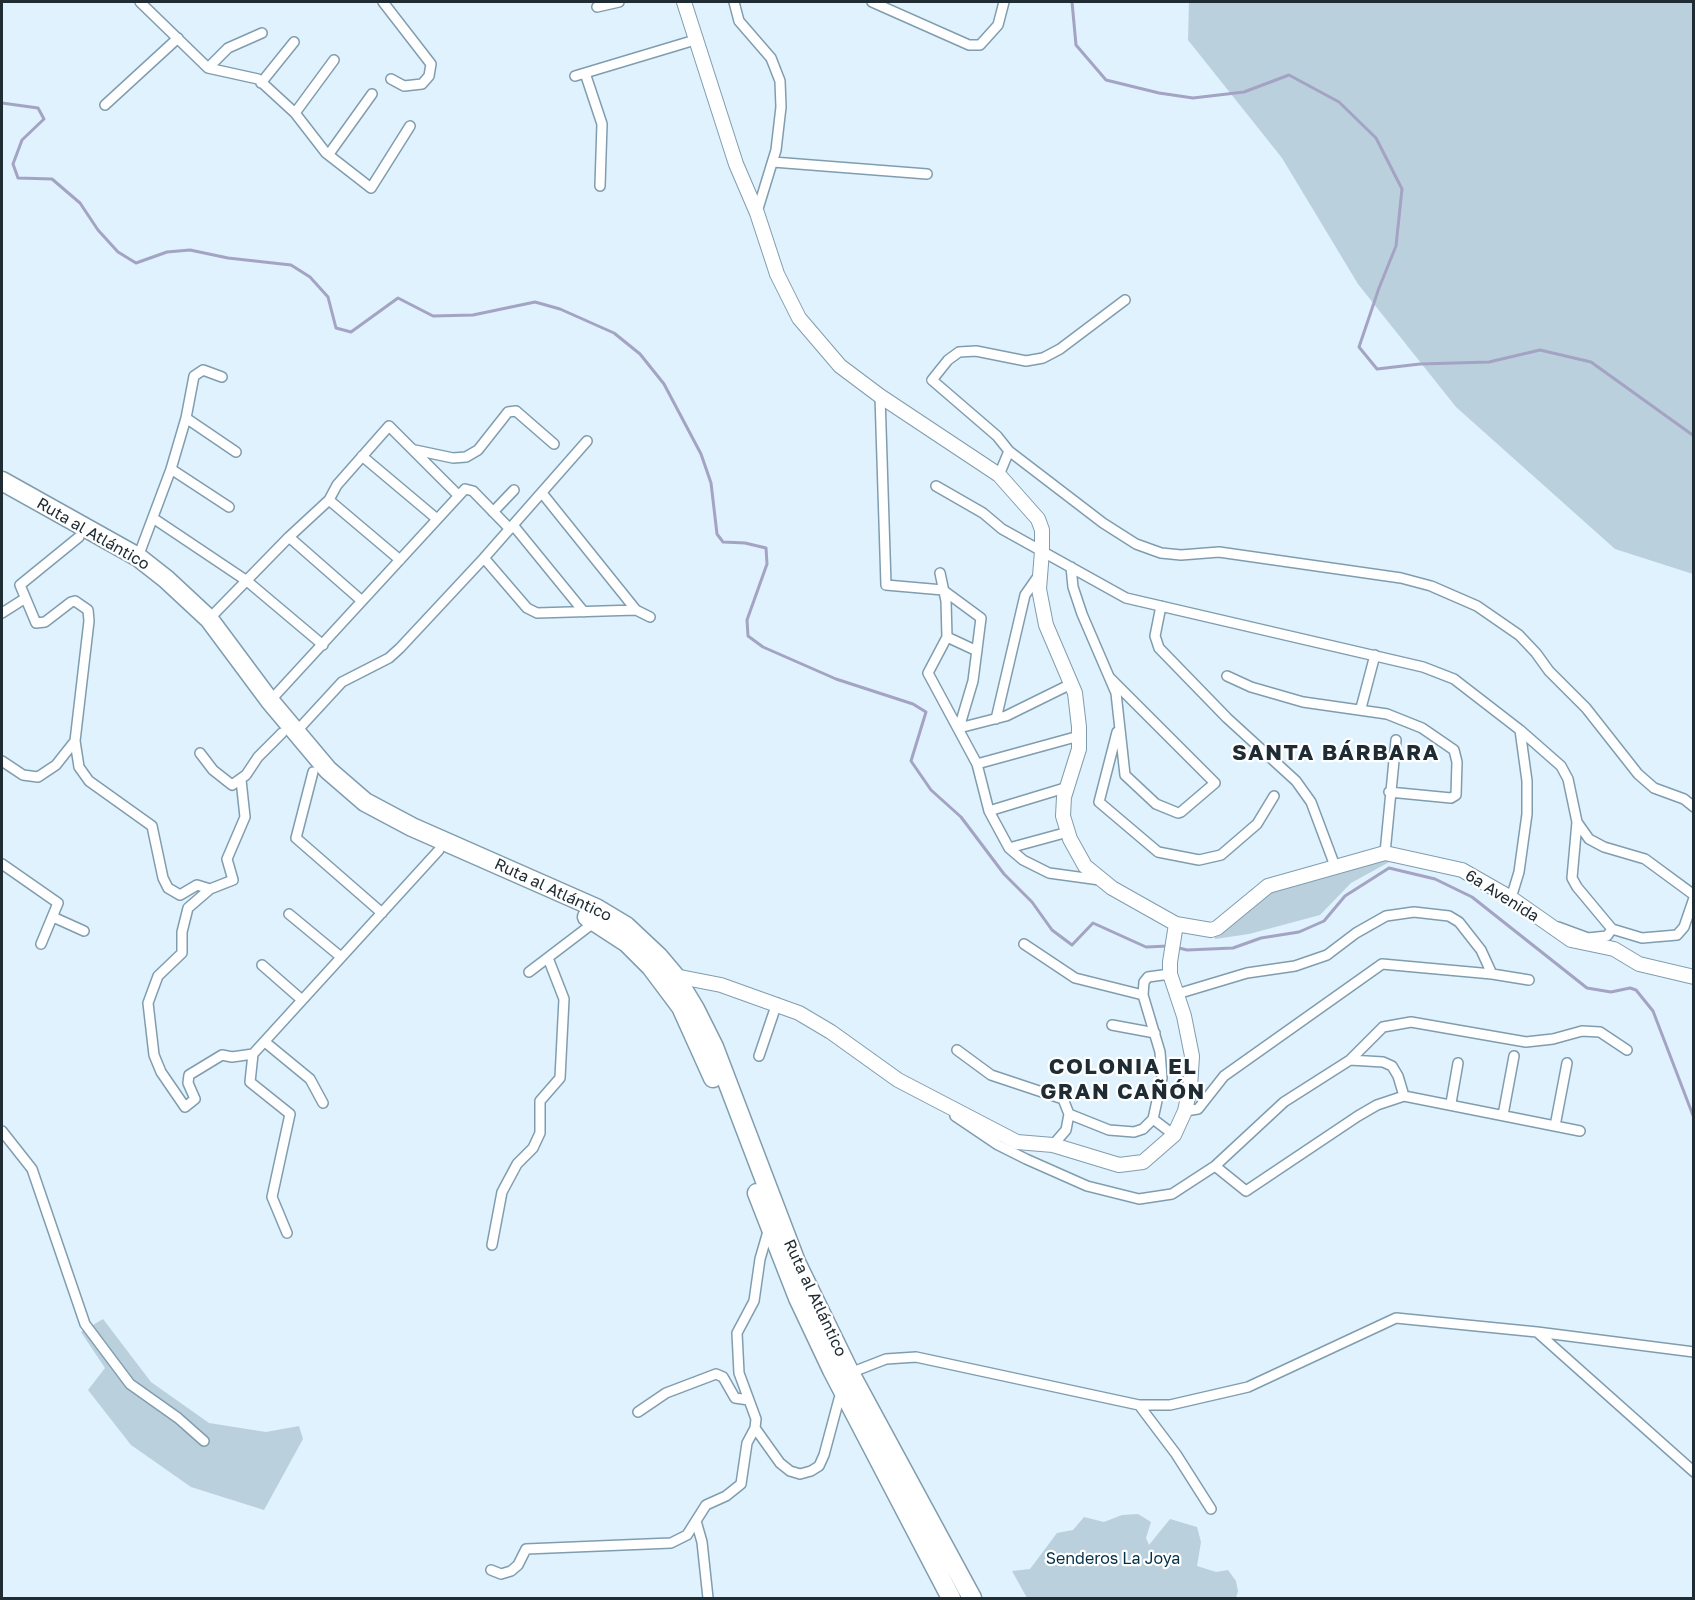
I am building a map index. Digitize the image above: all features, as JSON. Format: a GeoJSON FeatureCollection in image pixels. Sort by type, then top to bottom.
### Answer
{"type":"FeatureCollection","features":[{"type":"Feature","properties":{"kind":"highway","name":"Ruta al Atlántico"},"geometry":{"type":"LineString","coordinates":[[2,481],[138,557],[166,579],[209,620],[270,701],[313,772],[350,804],[429,848],[439,850],[524,886],[596,921],[627,943],[651,967],[681,1007],[715,1083],[769,1228],[798,1298],[844,1393],[951,1599]]}},
{"type":"Feature","properties":{"kind":"highway","name":"Ruta al Atlántico"},"geometry":{"type":"LineString","coordinates":[[2,493],[79,537],[154,583],[174,598],[288,733],[365,802],[412,827],[596,908],[626,926],[675,976],[696,1009],[714,1047],[796,1262],[850,1373],[972,1599]]}},
{"type":"Feature","properties":{"kind":"street"},"geometry":{"type":"LineString","coordinates":[[140,2],[208,68],[258,79],[295,113],[329,154],[371,188],[410,126]]}},
{"type":"Feature","properties":{"kind":"street"},"geometry":{"type":"LineString","coordinates":[[383,2],[431,64],[429,76],[422,84],[404,86],[391,79]]}},
{"type":"Feature","properties":{"kind":"street"},"geometry":{"type":"LineString","coordinates":[[597,7],[619,2]]}},
{"type":"Feature","properties":{"kind":"street"},"geometry":{"type":"LineString","coordinates":[[684,2],[736,164],[757,213],[777,274],[799,318],[840,366],[880,396],[999,474],[1038,519],[1042,530],[1039,589],[1046,625],[1075,693],[1079,749],[1068,786],[1063,816],[1068,832],[1009,848]]}},
{"type":"Feature","properties":{"kind":"street"},"geometry":{"type":"LineString","coordinates":[[734,2],[739,21],[771,58],[780,81],[782,107],[773,162],[757,213]]}},
{"type":"Feature","properties":{"kind":"street"},"geometry":{"type":"LineString","coordinates":[[872,2],[969,45],[980,45],[998,25],[1004,2]]}},
{"type":"Feature","properties":{"kind":"street"},"geometry":{"type":"LineString","coordinates":[[208,68],[228,48],[262,33]]}},
{"type":"Feature","properties":{"kind":"street"},"geometry":{"type":"LineString","coordinates":[[105,105],[178,38]]}},
{"type":"Feature","properties":{"kind":"street"},"geometry":{"type":"LineString","coordinates":[[600,186],[602,124],[580,74],[695,40]]}},
{"type":"Feature","properties":{"kind":"street"},"geometry":{"type":"LineString","coordinates":[[261,82],[294,42]]}},
{"type":"Feature","properties":{"kind":"street"},"geometry":{"type":"LineString","coordinates":[[295,113],[334,60]]}},
{"type":"Feature","properties":{"kind":"street"},"geometry":{"type":"LineString","coordinates":[[329,154],[372,94]]}},
{"type":"Feature","properties":{"kind":"street"},"geometry":{"type":"LineString","coordinates":[[773,162],[927,174]]}},
{"type":"Feature","properties":{"kind":"street"},"geometry":{"type":"LineString","coordinates":[[1125,300],[1060,349],[1043,358],[1026,361],[976,351],[959,352],[948,360],[932,380],[997,436],[1009,450],[1103,523],[1136,544],[1161,553],[1181,555],[1219,552],[1401,578],[1431,586],[1477,606],[1519,635],[1536,652],[1549,671],[1586,708],[1638,774],[1654,788],[1684,799],[1694,807]]}},
{"type":"Feature","properties":{"kind":"street"},"geometry":{"type":"LineString","coordinates":[[138,557],[171,469],[186,418],[194,376],[203,370],[222,377]]}},
{"type":"Feature","properties":{"kind":"street"},"geometry":{"type":"LineString","coordinates":[[880,396],[886,585],[943,590],[981,618],[973,681],[959,728]]}},
{"type":"Feature","properties":{"kind":"street"},"geometry":{"type":"LineString","coordinates":[[415,450],[453,458],[466,457],[478,450],[508,412],[516,411],[554,444]]}},
{"type":"Feature","properties":{"kind":"street"},"geometry":{"type":"LineString","coordinates":[[186,418],[236,452]]}},
{"type":"Feature","properties":{"kind":"street"},"geometry":{"type":"LineString","coordinates":[[209,620],[289,537],[329,500],[337,485],[389,426],[458,495]]}},
{"type":"Feature","properties":{"kind":"street"},"geometry":{"type":"LineString","coordinates":[[200,753],[213,770],[228,783],[232,785],[241,780],[342,682],[389,658],[400,648],[484,558],[587,441]]}},
{"type":"Feature","properties":{"kind":"street"},"geometry":{"type":"LineString","coordinates":[[999,474],[1009,450]]}},
{"type":"Feature","properties":{"kind":"street"},"geometry":{"type":"LineString","coordinates":[[362,456],[437,519]]}},
{"type":"Feature","properties":{"kind":"street"},"geometry":{"type":"LineString","coordinates":[[171,469],[229,507]]}},
{"type":"Feature","properties":{"kind":"street"},"geometry":{"type":"LineString","coordinates":[[936,486],[1042,551],[1126,598],[1375,655],[1423,667],[1454,679],[1520,730],[1561,766],[1568,778],[1577,822],[1572,878],[1612,929],[1642,938],[1677,935],[1684,927],[1694,896],[1645,859],[1604,848],[1589,839],[1577,822]]}},
{"type":"Feature","properties":{"kind":"street"},"geometry":{"type":"LineString","coordinates":[[270,701],[465,489],[473,491],[493,512],[512,527],[584,612]]}},
{"type":"Feature","properties":{"kind":"street"},"geometry":{"type":"LineString","coordinates":[[493,512],[514,490]]}},
{"type":"Feature","properties":{"kind":"street"},"geometry":{"type":"LineString","coordinates":[[542,493],[636,610],[650,617]]}},
{"type":"Feature","properties":{"kind":"street"},"geometry":{"type":"LineString","coordinates":[[329,500],[400,560]]}},
{"type":"Feature","properties":{"kind":"street"},"geometry":{"type":"LineString","coordinates":[[153,518],[247,581],[322,645]]}},
{"type":"Feature","properties":{"kind":"street"},"geometry":{"type":"LineString","coordinates":[[79,537],[20,585],[33,620],[39,624],[71,602],[75,601],[88,610],[89,621],[75,741],[79,767],[89,781],[152,826],[163,878],[168,888],[180,895],[196,885],[210,889]]}},
{"type":"Feature","properties":{"kind":"street"},"geometry":{"type":"LineString","coordinates":[[289,537],[362,601]]}},
{"type":"Feature","properties":{"kind":"street"},"geometry":{"type":"LineString","coordinates":[[484,558],[527,608],[537,613],[636,610]]}},
{"type":"Feature","properties":{"kind":"street"},"geometry":{"type":"LineString","coordinates":[[1071,567],[1073,587],[1082,614],[1110,678],[1118,704],[1125,776],[1156,804],[1178,813],[1215,783],[1110,678]]}},
{"type":"Feature","properties":{"kind":"street"},"geometry":{"type":"LineString","coordinates":[[940,573],[947,637],[928,673],[977,765],[989,811],[1009,848],[1023,860],[1048,873],[1102,880]]}},
{"type":"Feature","properties":{"kind":"street"},"geometry":{"type":"LineString","coordinates":[[996,718],[1025,595],[1040,573]]}},
{"type":"Feature","properties":{"kind":"street"},"geometry":{"type":"LineString","coordinates":[[2,613],[24,599]]}},
{"type":"Feature","properties":{"kind":"street"},"geometry":{"type":"LineString","coordinates":[[1161,606],[1155,636],[1159,648],[1227,718],[1296,781],[1311,802],[1335,866]]}},
{"type":"Feature","properties":{"kind":"street"},"geometry":{"type":"LineString","coordinates":[[947,637],[977,651]]}},
{"type":"Feature","properties":{"kind":"street"},"geometry":{"type":"LineString","coordinates":[[1360,708],[1375,655]]}},
{"type":"Feature","properties":{"kind":"street"},"geometry":{"type":"LineString","coordinates":[[1227,676],[1303,702],[1360,708],[1404,720],[1436,736],[1454,750],[1457,762],[1456,795],[1450,798],[1389,792]]}},
{"type":"Feature","properties":{"kind":"street"},"geometry":{"type":"LineString","coordinates":[[959,728],[996,718],[1041,701],[1071,684]]}},
{"type":"Feature","properties":{"kind":"street"},"geometry":{"type":"LineString","coordinates":[[1119,724],[1099,802],[1158,852],[1199,860],[1221,855],[1257,824],[1274,796]]}},
{"type":"Feature","properties":{"kind":"street"},"geometry":{"type":"LineString","coordinates":[[1511,898],[1519,872],[1527,814],[1527,781],[1520,730]]}},
{"type":"Feature","properties":{"kind":"street"},"geometry":{"type":"LineString","coordinates":[[977,765],[1079,736]]}},
{"type":"Feature","properties":{"kind":"street"},"geometry":{"type":"LineString","coordinates":[[1385,853],[1389,792],[1396,740]]}},
{"type":"Feature","properties":{"kind":"street"},"geometry":{"type":"LineString","coordinates":[[2,761],[23,775],[38,777],[56,765],[75,741]]}},
{"type":"Feature","properties":{"kind":"street"},"geometry":{"type":"LineString","coordinates":[[313,772],[296,838],[382,913]]}},
{"type":"Feature","properties":{"kind":"street"},"geometry":{"type":"LineString","coordinates":[[241,780],[244,817],[227,859],[233,880],[210,889],[188,908],[182,953],[158,976],[148,1003],[151,1044],[161,1072],[185,1107],[195,1099],[188,1083],[189,1075],[222,1055],[232,1057],[253,1054],[439,850]]}},
{"type":"Feature","properties":{"kind":"street"},"geometry":{"type":"LineString","coordinates":[[989,811],[1068,786]]}},
{"type":"Feature","properties":{"kind":"street","name":"6a Avenida"},"geometry":{"type":"LineString","coordinates":[[1068,832],[1085,866],[1102,880],[1175,927],[1211,930],[1217,928],[1262,889],[1385,853],[1462,870],[1511,898],[1571,940],[1614,949],[1639,964],[1694,977]]}},
{"type":"Feature","properties":{"kind":"street"},"geometry":{"type":"LineString","coordinates":[[2,864],[58,903],[41,944]]}},
{"type":"Feature","properties":{"kind":"street"},"geometry":{"type":"LineString","coordinates":[[1177,994],[1247,972],[1295,966],[1326,956],[1356,933],[1386,916],[1414,912],[1449,916],[1459,922],[1481,951],[1492,974]]}},
{"type":"Feature","properties":{"kind":"street"},"geometry":{"type":"LineString","coordinates":[[289,914],[341,957]]}},
{"type":"Feature","properties":{"kind":"street"},"geometry":{"type":"LineString","coordinates":[[53,917],[84,931]]}},
{"type":"Feature","properties":{"kind":"street"},"geometry":{"type":"LineString","coordinates":[[1542,920],[1588,938],[1607,936],[1612,929]]}},
{"type":"Feature","properties":{"kind":"street"},"geometry":{"type":"LineString","coordinates":[[529,972],[596,921]]}},
{"type":"Feature","properties":{"kind":"street"},"geometry":{"type":"LineString","coordinates":[[675,976],[697,978],[777,1003],[831,1032],[898,1080],[1017,1142],[1053,1146],[1119,1165],[1143,1162],[1174,1135],[1185,1111],[1190,1088],[1192,1056],[1170,968],[1175,927]]}},
{"type":"Feature","properties":{"kind":"street"},"geometry":{"type":"LineString","coordinates":[[1024,944],[1076,978],[1143,995]]}},
{"type":"Feature","properties":{"kind":"street"},"geometry":{"type":"LineString","coordinates":[[492,1245],[502,1192],[517,1164],[532,1148],[540,1133],[540,1101],[560,1078],[564,999],[548,958]]}},
{"type":"Feature","properties":{"kind":"street"},"geometry":{"type":"LineString","coordinates":[[1185,1111],[1198,1109],[1224,1076],[1382,964],[1492,974],[1529,980]]}},
{"type":"Feature","properties":{"kind":"street"},"geometry":{"type":"LineString","coordinates":[[262,965],[302,1000]]}},
{"type":"Feature","properties":{"kind":"street"},"geometry":{"type":"LineString","coordinates":[[1069,1114],[1109,1130],[1134,1132],[1143,1129],[1152,1119],[1162,1078],[1160,1052],[1143,995],[1145,979],[1170,968]]}},
{"type":"Feature","properties":{"kind":"street"},"geometry":{"type":"LineString","coordinates":[[759,1056],[777,1003]]}},
{"type":"Feature","properties":{"kind":"street"},"geometry":{"type":"LineString","coordinates":[[931,1099],[998,1145],[1026,1159],[1087,1186],[1139,1199],[1172,1194],[1215,1166],[1284,1102],[1350,1060],[1383,1026],[1411,1022],[1526,1042],[1553,1040],[1582,1031],[1600,1032],[1627,1050]]}},
{"type":"Feature","properties":{"kind":"street"},"geometry":{"type":"LineString","coordinates":[[1112,1024],[1155,1033]]}},
{"type":"Feature","properties":{"kind":"street"},"geometry":{"type":"LineString","coordinates":[[265,1042],[310,1079],[323,1103]]}},
{"type":"Feature","properties":{"kind":"street"},"geometry":{"type":"LineString","coordinates":[[957,1050],[991,1075],[1054,1094],[1063,1099],[1069,1114],[1066,1130],[1053,1146]]}},
{"type":"Feature","properties":{"kind":"street"},"geometry":{"type":"LineString","coordinates":[[253,1054],[250,1082],[290,1114],[272,1197],[287,1233]]}},
{"type":"Feature","properties":{"kind":"street"},"geometry":{"type":"LineString","coordinates":[[1503,1114],[1514,1056]]}},
{"type":"Feature","properties":{"kind":"street"},"geometry":{"type":"LineString","coordinates":[[1350,1060],[1383,1062],[1392,1066],[1398,1076],[1404,1096]]}},
{"type":"Feature","properties":{"kind":"street"},"geometry":{"type":"LineString","coordinates":[[1451,1104],[1458,1063]]}},
{"type":"Feature","properties":{"kind":"street"},"geometry":{"type":"LineString","coordinates":[[1555,1126],[1567,1063]]}},
{"type":"Feature","properties":{"kind":"street"},"geometry":{"type":"LineString","coordinates":[[1215,1166],[1246,1191],[1358,1116],[1377,1105],[1404,1096],[1580,1131]]}},
{"type":"Feature","properties":{"kind":"street"},"geometry":{"type":"LineString","coordinates":[[1152,1119],[1174,1135]]}},
{"type":"Feature","properties":{"kind":"street"},"geometry":{"type":"LineString","coordinates":[[2,1131],[32,1169],[85,1324],[130,1384],[178,1418],[204,1441]]}},
{"type":"Feature","properties":{"kind":"street"},"geometry":{"type":"LineString","coordinates":[[491,1570],[501,1574],[512,1571],[526,1550],[671,1543],[687,1535],[706,1505],[726,1496],[741,1484],[747,1443],[755,1428],[754,1410],[739,1373],[737,1333],[754,1301],[760,1259],[769,1228]]}},
{"type":"Feature","properties":{"kind":"street"},"geometry":{"type":"LineString","coordinates":[[850,1373],[886,1359],[916,1357],[1139,1405],[1170,1405],[1248,1387],[1396,1318],[1537,1332],[1694,1352]]}},
{"type":"Feature","properties":{"kind":"street"},"geometry":{"type":"LineString","coordinates":[[1537,1332],[1694,1472]]}},
{"type":"Feature","properties":{"kind":"street"},"geometry":{"type":"LineString","coordinates":[[638,1412],[666,1393],[716,1374],[723,1377],[735,1398],[749,1400]]}},
{"type":"Feature","properties":{"kind":"street"},"geometry":{"type":"LineString","coordinates":[[755,1428],[780,1463],[790,1472],[800,1474],[811,1471],[819,1466],[824,1455],[839,1399],[844,1393]]}},
{"type":"Feature","properties":{"kind":"street"},"geometry":{"type":"LineString","coordinates":[[1139,1405],[1176,1454],[1211,1509]]}},
{"type":"Feature","properties":{"kind":"street"},"geometry":{"type":"LineString","coordinates":[[696,1521],[702,1542],[708,1599]]}},
{"type":"Feature","properties":{"kind":"green space"},"geometry":{"type":"Polygon","coordinates":[[[1189,2],[1693,2],[1693,574],[1615,549],[1456,407],[1358,284],[1282,158],[1188,40],[1189,2]]]}},
{"type":"Feature","properties":{"kind":"green space"},"geometry":{"type":"Polygon","coordinates":[[[1388,856],[1391,861],[1351,883],[1320,915],[1249,934],[1215,939],[1214,932],[1269,887],[1388,856]]]}},
{"type":"Feature","properties":{"kind":"green space"},"geometry":{"type":"Polygon","coordinates":[[[103,1319],[151,1382],[209,1423],[266,1432],[299,1426],[303,1439],[264,1510],[191,1487],[131,1445],[88,1390],[105,1368],[81,1332],[103,1319]]]}},
{"type":"Feature","properties":{"kind":"green space","name":"Senderos La Joya"},"geometry":{"type":"Polygon","coordinates":[[[1138,1514],[1151,1522],[1146,1538],[1149,1545],[1170,1519],[1197,1527],[1201,1542],[1197,1566],[1216,1572],[1228,1570],[1236,1581],[1238,1591],[1236,1598],[1027,1598],[1012,1571],[1030,1569],[1057,1533],[1073,1530],[1084,1517],[1104,1522],[1122,1515],[1138,1514]]]}},
{"type":"Feature","properties":{"kind":"waterway"},"geometry":{"type":"LineString","coordinates":[[1072,2],[1076,45],[1106,80],[1159,93],[1193,98],[1244,92],[1289,75],[1339,102],[1376,138],[1402,189],[1396,246],[1359,347],[1377,369],[1420,364],[1489,362],[1540,350],[1591,362],[1694,436]]}},
{"type":"Feature","properties":{"kind":"waterway"},"geometry":{"type":"LineString","coordinates":[[2,103],[38,108],[44,119],[22,140],[13,164],[18,178],[52,179],[80,203],[98,230],[118,252],[136,263],[167,252],[190,250],[228,258],[291,265],[310,277],[328,297],[336,328],[351,332],[398,298],[433,316],[473,315],[535,302],[560,309],[614,333],[640,354],[664,384],[701,454],[711,483],[717,534],[723,542],[745,543],[766,548],[767,564],[747,620],[748,636],[763,647],[836,679],[913,704],[926,712],[911,761],[931,790],[961,817],[1004,874],[1032,902],[1052,930],[1072,945],[1093,923],[1146,947],[1169,946]]}},
{"type":"Feature","properties":{"kind":"waterway"},"geometry":{"type":"LineString","coordinates":[[1175,947],[1187,950],[1233,948],[1261,938],[1299,932],[1324,921],[1345,896],[1389,868],[1435,879],[1472,897],[1587,988],[1611,992],[1630,988],[1636,990],[1653,1011],[1694,1118]]}},
{"type":"Feature","properties":{"kind":"district","name":"SANTA BÁRBARA"},"geometry":{"type":"Point","coordinates":[1336,753]}},
{"type":"Feature","properties":{"kind":"district","name":"COLONIA EL GRAN CAÑÓN"},"geometry":{"type":"Point","coordinates":[1123,1080]}}]}
